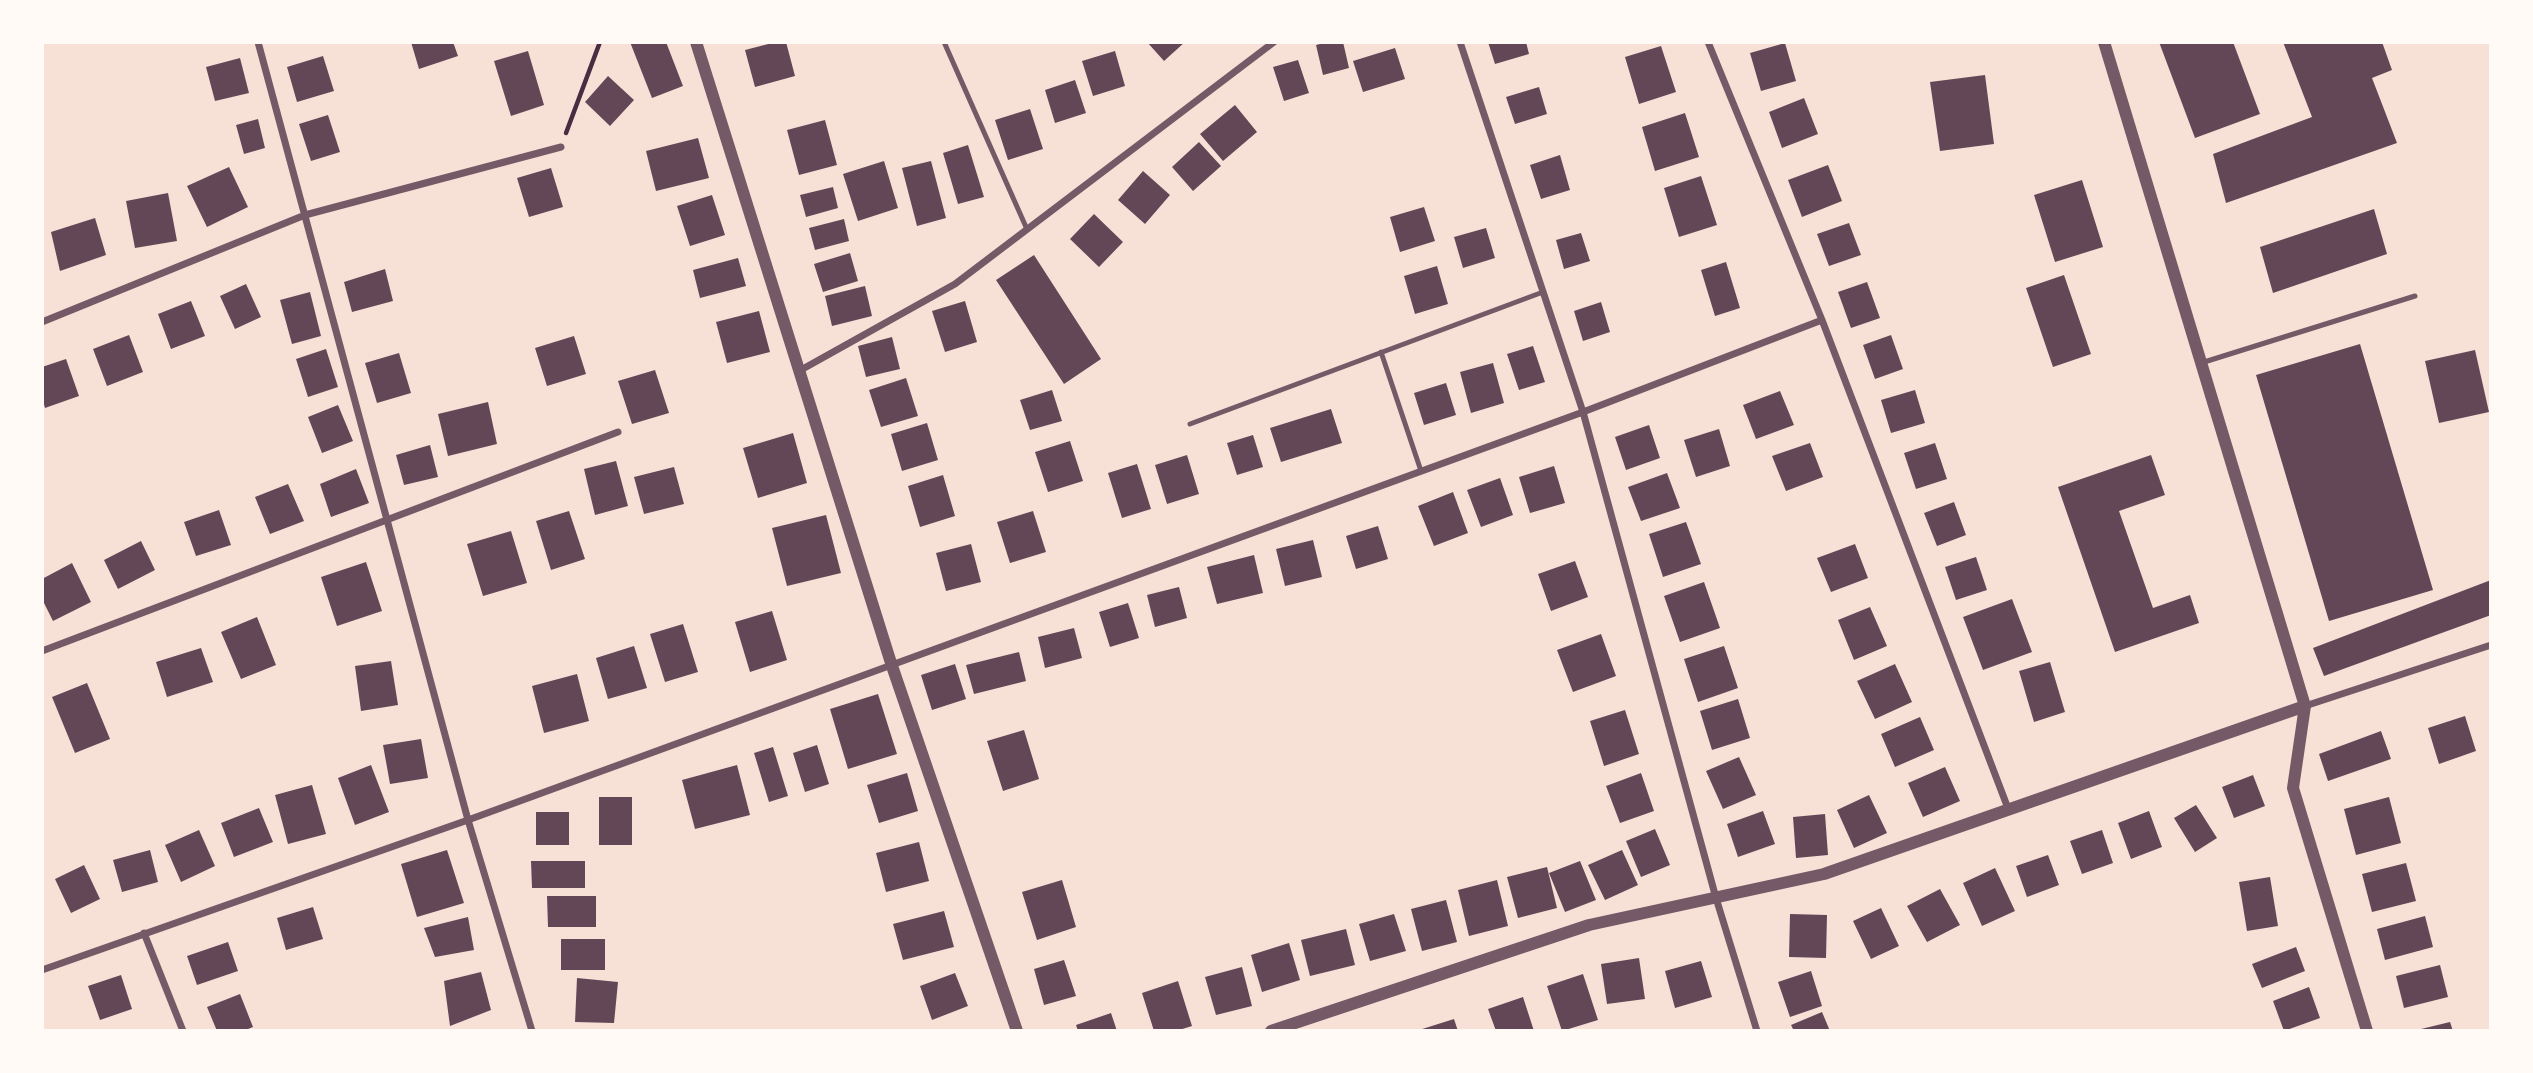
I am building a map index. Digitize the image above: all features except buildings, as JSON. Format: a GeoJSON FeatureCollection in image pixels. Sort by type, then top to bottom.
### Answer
{"type":"FeatureCollection","features":[{"type":"Feature","properties":{"kind":"street"},"geometry":{"type":"LineString","coordinates":[[258,42],[468,820],[532,1031]]}},
{"type":"Feature","properties":{"kind":"street"},"geometry":{"type":"LineString","coordinates":[[696,42],[891,663],[1017,1031]]}},
{"type":"Feature","properties":{"kind":"street"},"geometry":{"type":"LineString","coordinates":[[799,371],[955,284],[1026,227],[1274,42]]}},
{"type":"Feature","properties":{"kind":"street"},"geometry":{"type":"LineString","coordinates":[[1460,42],[1583,412],[1716,898],[1756,1031]]}},
{"type":"Feature","properties":{"kind":"street"},"geometry":{"type":"LineString","coordinates":[[1708,42],[1822,320],[2009,811]]}},
{"type":"Feature","properties":{"kind":"street"},"geometry":{"type":"LineString","coordinates":[[2104,42],[2305,706],[2293,788],[2367,1031]]}},
{"type":"Feature","properties":{"kind":"street"},"geometry":{"type":"LineString","coordinates":[[42,323],[305,215],[561,147]]}},
{"type":"Feature","properties":{"kind":"street"},"geometry":{"type":"LineString","coordinates":[[42,970],[468,820],[1583,412],[1822,320]]}},
{"type":"Feature","properties":{"kind":"street"},"geometry":{"type":"LineString","coordinates":[[42,651],[618,432]]}},
{"type":"Feature","properties":{"kind":"street"},"geometry":{"type":"LineString","coordinates":[[1271,1031],[1589,925],[1824,874],[2305,706],[2491,645]]}},
{"type":"Feature","properties":{"kind":"street"},"geometry":{"type":"LineString","coordinates":[[144,933],[183,1031]]}},
{"type":"Feature","properties":{"kind":"lane"},"geometry":{"type":"LineString","coordinates":[[944,42],[1026,227]]}},
{"type":"Feature","properties":{"kind":"lane"},"geometry":{"type":"LineString","coordinates":[[1190,424],[1543,292]]}},
{"type":"Feature","properties":{"kind":"lane"},"geometry":{"type":"LineString","coordinates":[[2201,363],[2415,296]]}},
{"type":"Feature","properties":{"kind":"lane"},"geometry":{"type":"LineString","coordinates":[[1381,352],[1421,471]]}},
{"type":"Feature","properties":{"kind":"path"},"geometry":{"type":"LineString","coordinates":[[561,147],[600,42]]}}]}
